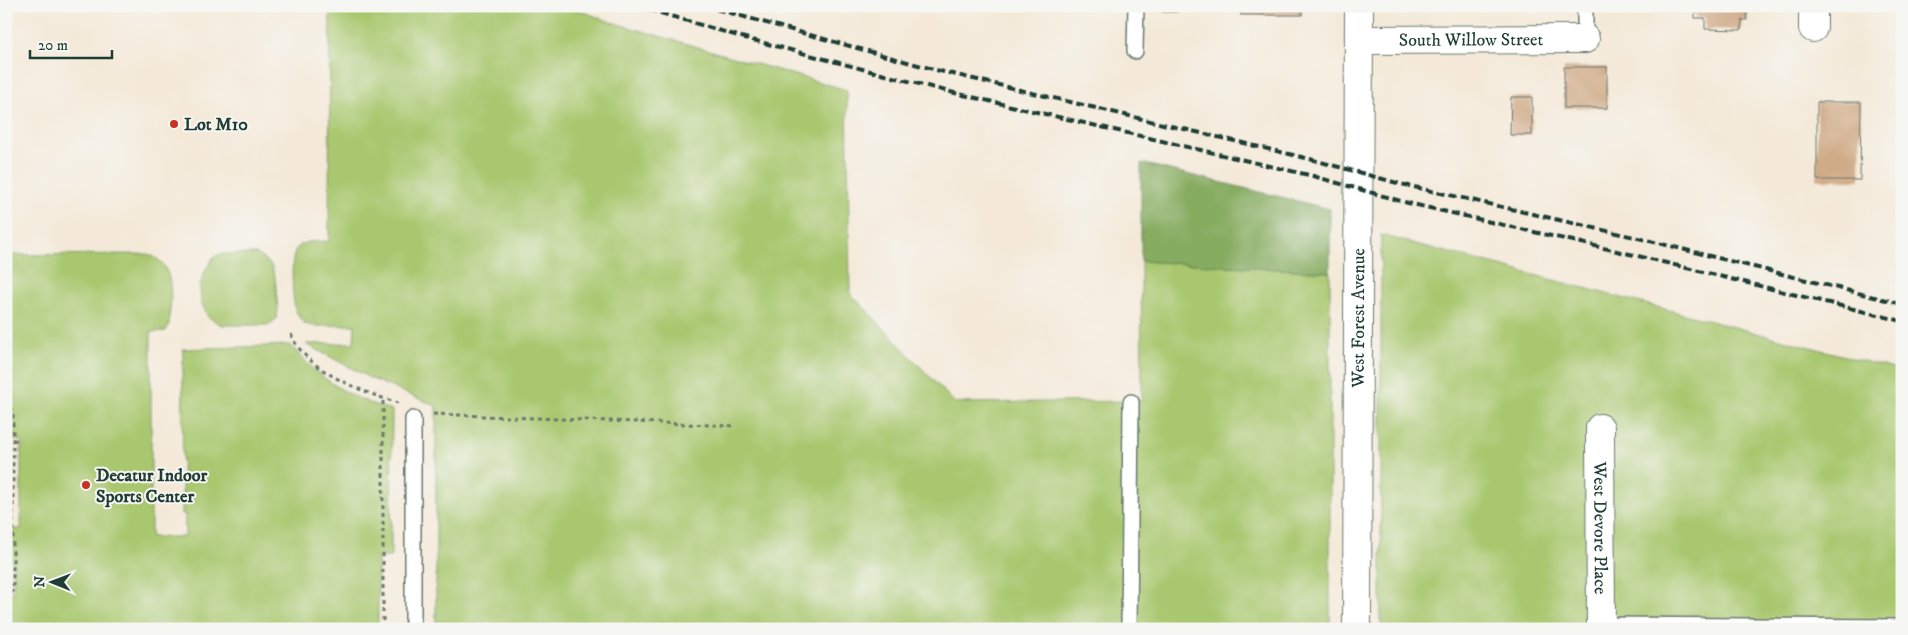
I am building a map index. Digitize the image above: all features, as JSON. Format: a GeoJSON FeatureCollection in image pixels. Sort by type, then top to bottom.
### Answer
{"type":"FeatureCollection","features":[{"type":"Feature","properties":{"kind":"street","name":"West Forest Avenue"},"geometry":{"type":"LineString","coordinates":[[1357,629],[1359,6]]}},
{"type":"Feature","properties":{"kind":"street","name":"South Willow Street"},"geometry":{"type":"LineString","coordinates":[[1359,40],[1584,39]]}},
{"type":"Feature","properties":{"kind":"street","name":"West Devore Place"},"geometry":{"type":"LineString","coordinates":[[1600,428],[1601,627]]}},
{"type":"Feature","properties":{"kind":"lane"},"geometry":{"type":"LineString","coordinates":[[1135,51],[1136,6]]}},
{"type":"Feature","properties":{"kind":"lane"},"geometry":{"type":"LineString","coordinates":[[1584,39],[1585,6]]}},
{"type":"Feature","properties":{"kind":"lane"},"geometry":{"type":"LineString","coordinates":[[1129,629],[1131,402]]}},
{"type":"Feature","properties":{"kind":"lane"},"geometry":{"type":"LineString","coordinates":[[413,419],[413,629]]}},
{"type":"Feature","properties":{"kind":"lane"},"geometry":{"type":"LineString","coordinates":[[1601,627],[1902,626]]}},
{"type":"Feature","properties":{"kind":"path"},"geometry":{"type":"LineString","coordinates":[[290,334],[300,350],[315,363],[341,380],[371,395],[403,405]]}},
{"type":"Feature","properties":{"kind":"path"},"geometry":{"type":"LineString","coordinates":[[383,398],[383,629]]}},
{"type":"Feature","properties":{"kind":"path"},"geometry":{"type":"LineString","coordinates":[[6,400],[12,413],[13,590],[6,604]]}},
{"type":"Feature","properties":{"kind":"path"},"geometry":{"type":"LineString","coordinates":[[428,413],[436,415],[736,426]]}},
{"type":"Feature","properties":{"kind":"path"},"geometry":{"type":"LineString","coordinates":[[12,440],[21,440]]}},
{"type":"Feature","properties":{"kind":"green space"},"geometry":{"type":"Polygon","coordinates":[[[330,6],[567,6],[611,22],[847,90],[850,293],[955,403],[1142,401],[1141,261],[1330,272],[1330,629],[436,629],[436,406],[370,378],[306,344],[354,343],[355,325],[314,326],[305,324],[298,315],[295,306],[292,269],[296,249],[307,242],[329,241],[330,6]]]}},
{"type":"Feature","properties":{"kind":"green space"},"geometry":{"type":"Polygon","coordinates":[[[1141,163],[1330,209],[1330,272],[1141,261],[1141,163]]]}},
{"type":"Feature","properties":{"kind":"green space"},"geometry":{"type":"Polygon","coordinates":[[[1381,235],[1902,371],[1902,629],[1381,629],[1381,235]]]}},
{"type":"Feature","properties":{"kind":"green space"},"geometry":{"type":"Polygon","coordinates":[[[147,254],[157,259],[164,266],[168,274],[171,294],[169,325],[166,331],[151,332],[151,537],[185,537],[185,514],[182,514],[183,349],[291,345],[312,368],[336,386],[363,400],[392,410],[391,557],[378,557],[378,629],[6,629],[6,604],[13,590],[13,562],[6,561],[6,529],[21,529],[21,441],[13,440],[13,413],[6,400],[6,255],[147,254]]]}},
{"type":"Feature","properties":{"kind":"green space"},"geometry":{"type":"Polygon","coordinates":[[[220,254],[257,254],[271,265],[275,277],[278,310],[276,319],[269,325],[222,325],[208,317],[201,302],[200,285],[206,269],[213,258],[220,254]]]}},
{"type":"Feature","properties":{"kind":"building"},"geometry":{"type":"Polygon","coordinates":[[[1163,6],[1177,6],[1177,12],[1163,12],[1163,6]]]}},
{"type":"Feature","properties":{"kind":"building"},"geometry":{"type":"Polygon","coordinates":[[[1241,6],[1302,6],[1302,15],[1241,15],[1241,6]]]}},
{"type":"Feature","properties":{"kind":"building"},"geometry":{"type":"Polygon","coordinates":[[[1695,6],[1747,6],[1747,20],[1742,20],[1741,30],[1705,29],[1705,18],[1695,18],[1695,6]]]}},
{"type":"Feature","properties":{"kind":"building"},"geometry":{"type":"Polygon","coordinates":[[[1564,67],[1607,67],[1607,108],[1564,108],[1564,67]]]}},
{"type":"Feature","properties":{"kind":"building"},"geometry":{"type":"Polygon","coordinates":[[[1511,97],[1532,97],[1532,135],[1510,135],[1511,97]]]}},
{"type":"Feature","properties":{"kind":"building"},"geometry":{"type":"Polygon","coordinates":[[[1817,102],[1861,102],[1860,180],[1817,180],[1817,102]]]}},
{"type":"Feature","properties":{"kind":"railway"},"geometry":{"type":"LineString","coordinates":[[637,6],[745,38],[946,91],[1313,176],[1408,203],[1634,255],[1902,321]]}},
{"type":"Feature","properties":{"kind":"railway"},"geometry":{"type":"LineString","coordinates":[[705,6],[940,71],[1310,159],[1401,184],[1634,237],[1902,304]]}},
{"type":"Feature","properties":{"kind":"place","name":"Lot M10"},"geometry":{"type":"Point","coordinates":[174,124]}},
{"type":"Feature","properties":{"kind":"place","name":"Decatur Indoor Sports Center"},"geometry":{"type":"Point","coordinates":[86,485]}}]}
